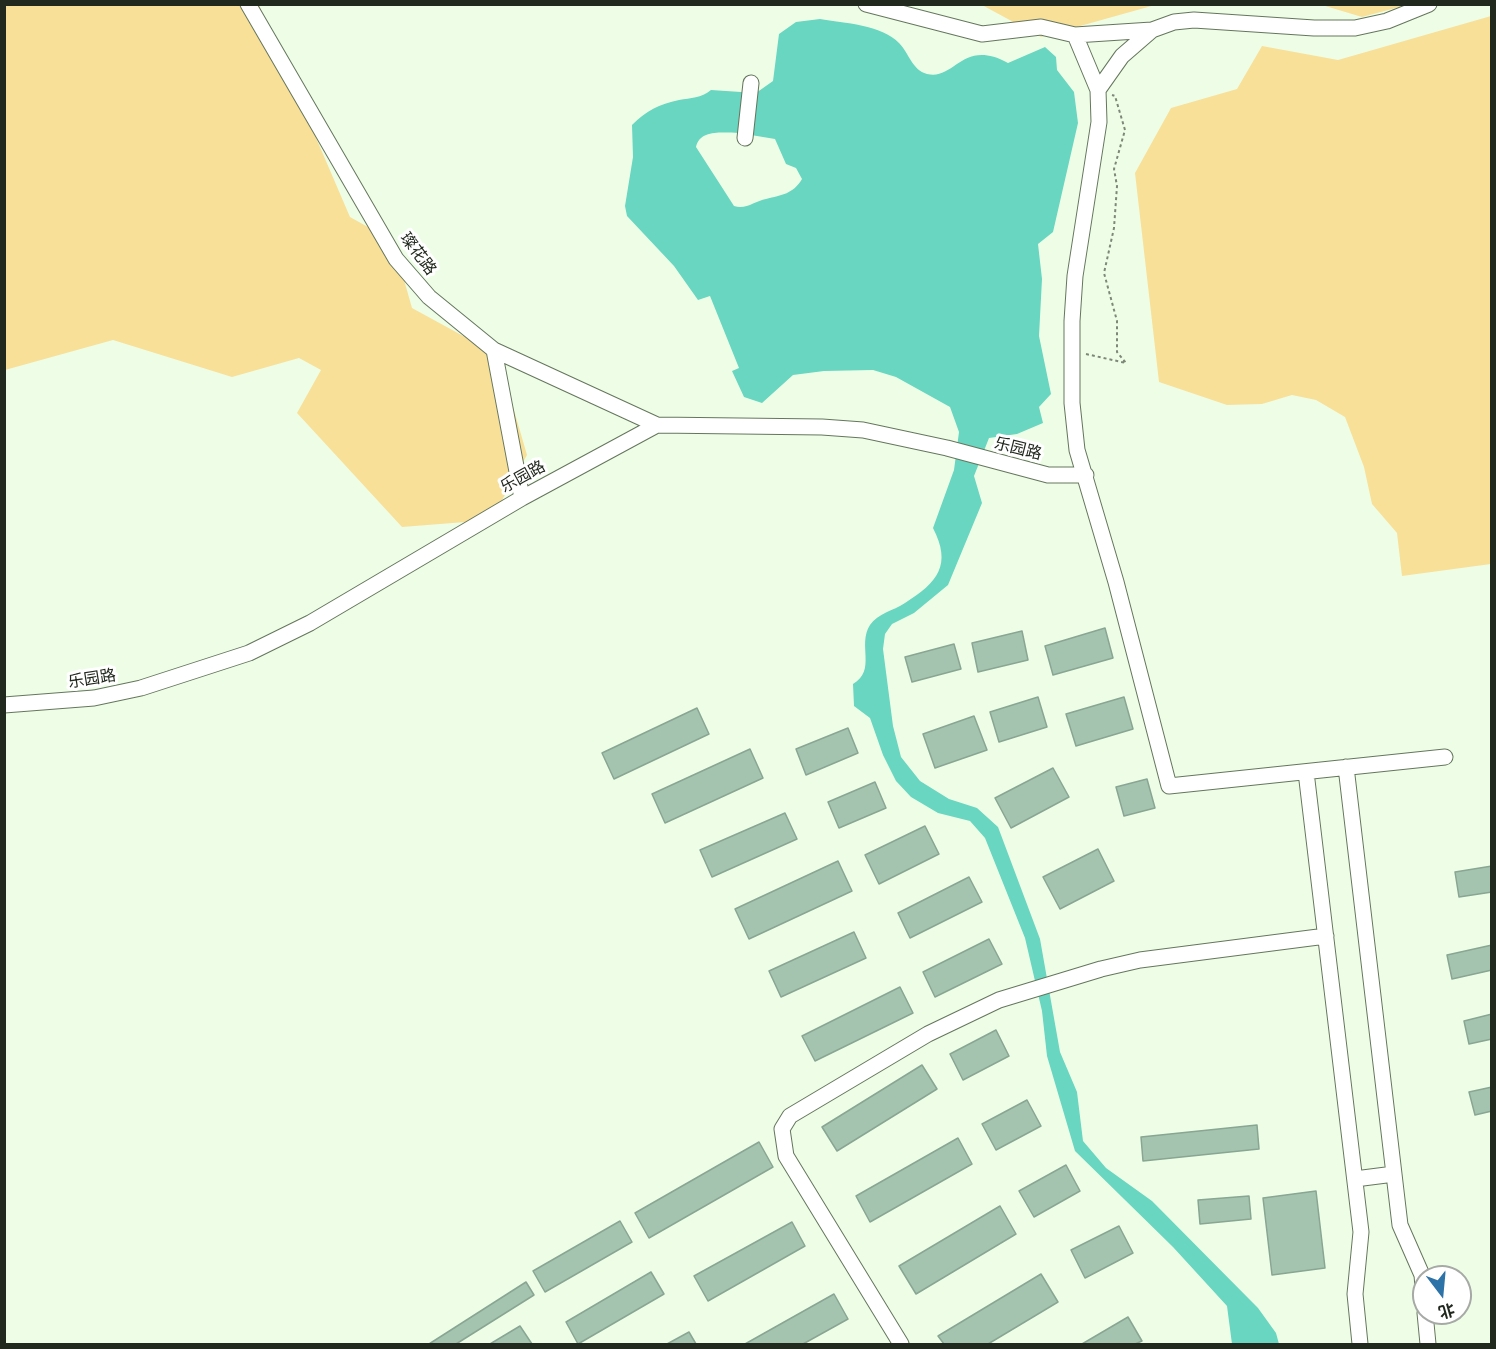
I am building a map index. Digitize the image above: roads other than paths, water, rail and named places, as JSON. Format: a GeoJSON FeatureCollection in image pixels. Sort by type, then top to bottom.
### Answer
{"type":"FeatureCollection","features":[{"type":"Feature","properties":{"kind":"street","name":"璨花路"},"geometry":{"type":"LineString","coordinates":[[248,4],[396,259],[429,297],[494,350],[563,379],[657,425]]}},
{"type":"Feature","properties":{"kind":"street"},"geometry":{"type":"LineString","coordinates":[[866,4],[982,34],[1041,27],[1075,35],[1152,30],[1174,22],[1194,20],[1314,28],[1355,28],[1387,21],[1429,4]]}},
{"type":"Feature","properties":{"kind":"street"},"geometry":{"type":"LineString","coordinates":[[1098,90],[1122,56],[1152,30]]}},
{"type":"Feature","properties":{"kind":"street"},"geometry":{"type":"LineString","coordinates":[[1075,35],[1098,90],[1097,144],[1075,276],[1072,403],[1077,450],[1086,475],[1169,786],[1445,757]]}},
{"type":"Feature","properties":{"kind":"street"},"geometry":{"type":"LineString","coordinates":[[745,138],[751,83]]}},
{"type":"Feature","properties":{"kind":"street"},"geometry":{"type":"LineString","coordinates":[[494,350],[522,498]]}},
{"type":"Feature","properties":{"kind":"street","name":"乐园路"},"geometry":{"type":"LineString","coordinates":[[4,705],[94,698],[141,688],[249,653],[310,623],[522,498],[657,425],[822,427],[863,430],[947,448],[1048,475],[1086,475]]}},
{"type":"Feature","properties":{"kind":"street"},"geometry":{"type":"LineString","coordinates":[[1347,767],[1400,1226],[1418,1265]]}},
{"type":"Feature","properties":{"kind":"street"},"geometry":{"type":"LineString","coordinates":[[1306,772],[1361,1233],[1355,1294],[1360,1344]]}},
{"type":"Feature","properties":{"kind":"street"},"geometry":{"type":"LineString","coordinates":[[901,1344],[786,1156],[782,1129],[797,1109],[928,1034],[999,1000],[1035,988],[1101,969],[1151,958],[1326,936]]}},
{"type":"Feature","properties":{"kind":"street"},"geometry":{"type":"LineString","coordinates":[[1355,1179],[1394,1174]]}},
{"type":"Feature","properties":{"kind":"street"},"geometry":{"type":"LineString","coordinates":[[1426,1325],[1428,1344]]}},
{"type":"Feature","properties":{"kind":"water"},"geometry":{"type":"Polygon","coordinates":[[[820,19],[883,32],[899,43],[914,65],[927,74],[937,75],[970,57],[980,55],[1008,63],[1045,47],[1056,57],[1057,70],[1074,92],[1078,123],[1053,232],[1038,244],[1042,279],[1039,336],[1051,394],[1039,407],[1043,423],[1017,434],[989,438],[974,476],[982,503],[948,585],[914,613],[892,624],[885,634],[883,649],[893,726],[901,757],[920,781],[949,799],[977,808],[998,827],[1040,939],[1060,1052],[1077,1092],[1083,1141],[1106,1168],[1152,1201],[1258,1308],[1276,1333],[1279,1344],[1232,1344],[1227,1306],[1173,1247],[1075,1151],[1047,1056],[1042,1011],[1025,938],[985,838],[970,821],[938,813],[911,797],[896,781],[883,755],[870,718],[854,706],[853,684],[864,672],[865,641],[870,625],[881,615],[900,606],[926,588],[939,572],[941,552],[933,528],[954,470],[959,432],[950,407],[896,377],[873,370],[824,371],[793,375],[762,403],[744,397],[732,371],[739,368],[710,296],[698,300],[674,266],[627,216],[625,206],[633,157],[632,125],[659,106],[700,96],[711,90],[756,93],[773,81],[779,34],[796,22],[820,19]],[[713,133],[702,137],[696,147],[734,206],[743,207],[787,193],[795,188],[802,179],[796,168],[786,164],[775,139],[739,133],[713,133]]]}}]}
